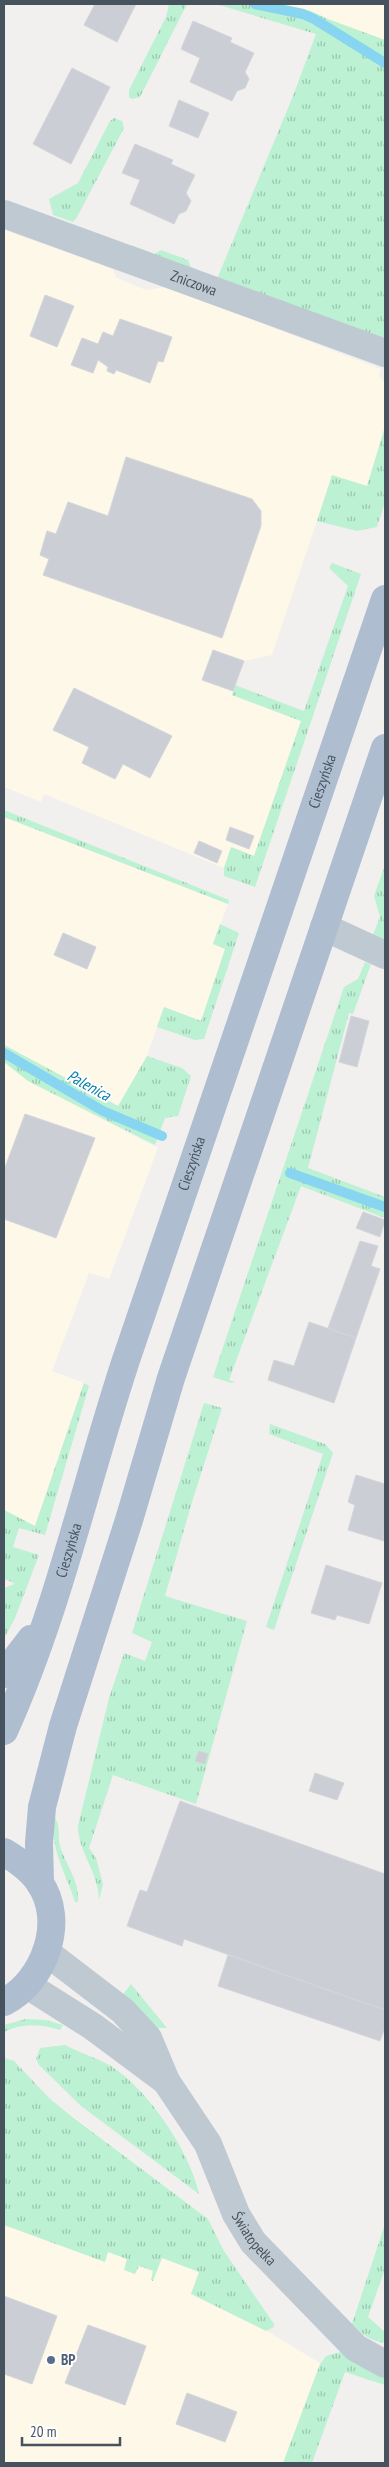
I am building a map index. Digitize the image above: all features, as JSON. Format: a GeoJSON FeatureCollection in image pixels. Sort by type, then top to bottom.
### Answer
{"type":"FeatureCollection","features":[{"type":"Feature","properties":{"kind":"main road","name":"Cieszyńska"},"geometry":{"type":"LineString","coordinates":[[4,1731],[20,1696],[50,1614],[124,1364],[385,599]]}},
{"type":"Feature","properties":{"kind":"main road"},"geometry":{"type":"LineString","coordinates":[[40,1882],[39,1843],[42,1807],[63,1726],[129,1520],[171,1378],[385,748]]}},
{"type":"Feature","properties":{"kind":"main road"},"geometry":{"type":"LineString","coordinates":[[4,1674],[50,1614]]}},
{"type":"Feature","properties":{"kind":"main road"},"geometry":{"type":"LineString","coordinates":[[4,1852],[25,1866],[40,1882],[47,1899],[50,1917],[46,1952],[39,1970],[27,1985],[4,2002]]}},
{"type":"Feature","properties":{"kind":"street","name":"Zniczowa"},"geometry":{"type":"LineString","coordinates":[[4,214],[385,353]]}},
{"type":"Feature","properties":{"kind":"street"},"geometry":{"type":"LineString","coordinates":[[324,927],[385,954]]}},
{"type":"Feature","properties":{"kind":"street","name":"Światopełka"},"geometry":{"type":"LineString","coordinates":[[46,1952],[103,1994],[136,2024],[148,2038],[166,2081],[208,2144],[236,2214],[253,2242],[356,2348],[385,2364]]}},
{"type":"Feature","properties":{"kind":"street","name":"Światopełka"},"geometry":{"type":"LineString","coordinates":[[27,1985],[92,2026],[166,2081]]}},
{"type":"Feature","properties":{"kind":"shaded area"},"geometry":{"type":"Polygon","coordinates":[[[279,4],[385,4],[385,56],[289,7],[279,4]]]}},
{"type":"Feature","properties":{"kind":"shaded area"},"geometry":{"type":"Polygon","coordinates":[[[4,230],[112,269],[117,278],[146,290],[166,287],[381,369],[379,376],[385,383],[385,427],[367,486],[332,476],[272,655],[244,661],[232,695],[301,721],[254,856],[231,847],[224,868],[44,794],[41,802],[4,787],[4,230]]]}},
{"type":"Feature","properties":{"kind":"shaded area"},"geometry":{"type":"Polygon","coordinates":[[[4,817],[228,904],[213,944],[225,949],[201,1021],[164,1007],[147,1056],[119,1106],[4,1045],[4,817]]]}},
{"type":"Feature","properties":{"kind":"shaded area"},"geometry":{"type":"Polygon","coordinates":[[[4,1062],[28,1081],[158,1148],[109,1279],[89,1273],[52,1371],[84,1383],[35,1526],[4,1510],[4,1062]]]}},
{"type":"Feature","properties":{"kind":"shaded area"},"geometry":{"type":"Polygon","coordinates":[[[4,2078],[49,2098],[208,2219],[224,2251],[274,2324],[274,2327],[267,2331],[320,2363],[326,2356],[340,2352],[308,2463],[4,2463],[4,2078]]]}},
{"type":"Feature","properties":{"kind":"green space"},"geometry":{"type":"Polygon","coordinates":[[[169,4],[187,4],[140,97],[132,99],[129,97],[129,90],[166,17],[169,4]]]}},
{"type":"Feature","properties":{"kind":"green space"},"geometry":{"type":"Polygon","coordinates":[[[216,4],[279,4],[311,11],[385,40],[385,341],[134,252],[131,245],[155,254],[161,250],[188,260],[191,267],[217,279],[293,96],[316,34],[216,4]]]}},
{"type":"Feature","properties":{"kind":"green space"},"geometry":{"type":"Polygon","coordinates":[[[114,118],[122,121],[124,128],[77,217],[73,222],[53,215],[49,199],[78,183],[110,121],[114,118]]]}},
{"type":"Feature","properties":{"kind":"green space"},"geometry":{"type":"Polygon","coordinates":[[[385,427],[385,502],[377,527],[357,531],[317,521],[332,475],[367,486],[385,427]]]}},
{"type":"Feature","properties":{"kind":"green space"},"geometry":{"type":"Polygon","coordinates":[[[332,563],[361,574],[255,887],[224,876],[224,868],[231,847],[254,856],[301,721],[232,695],[235,685],[304,711],[348,586],[329,568],[332,563]]]}},
{"type":"Feature","properties":{"kind":"green space"},"geometry":{"type":"Polygon","coordinates":[[[4,810],[229,900],[228,904],[4,817],[4,810]]]}},
{"type":"Feature","properties":{"kind":"green space"},"geometry":{"type":"Polygon","coordinates":[[[385,865],[385,940],[373,935],[380,917],[374,896],[385,865]]]}},
{"type":"Feature","properties":{"kind":"green space"},"geometry":{"type":"Polygon","coordinates":[[[220,924],[239,933],[204,1039],[195,1040],[157,1027],[164,1007],[201,1021],[225,949],[213,944],[220,924]]]}},
{"type":"Feature","properties":{"kind":"green space"},"geometry":{"type":"Polygon","coordinates":[[[365,962],[371,964],[353,1014],[349,1013],[308,1168],[385,1197],[385,1218],[301,1186],[229,1380],[235,1382],[231,1383],[213,1377],[344,987],[358,979],[365,962]]]}},
{"type":"Feature","properties":{"kind":"green space"},"geometry":{"type":"Polygon","coordinates":[[[4,1045],[118,1106],[147,1056],[182,1068],[191,1076],[178,1116],[165,1118],[155,1145],[28,1081],[4,1062],[4,1045]]]}},
{"type":"Feature","properties":{"kind":"green space"},"geometry":{"type":"Polygon","coordinates":[[[84,1383],[89,1386],[45,1535],[19,1528],[13,1547],[39,1555],[15,1618],[4,1639],[4,1588],[15,1584],[4,1578],[4,1510],[35,1526],[84,1383]]]}},
{"type":"Feature","properties":{"kind":"green space"},"geometry":{"type":"Polygon","coordinates":[[[204,1403],[222,1408],[165,1596],[247,1621],[196,1804],[113,1775],[89,1848],[96,1858],[103,1884],[99,1900],[96,1881],[81,1845],[78,1826],[109,1698],[124,1653],[145,1661],[152,1642],[132,1633],[204,1403]]]}},
{"type":"Feature","properties":{"kind":"green space"},"geometry":{"type":"Polygon","coordinates":[[[270,1424],[325,1444],[333,1453],[274,1630],[266,1627],[323,1454],[269,1434],[270,1424]]]}},
{"type":"Feature","properties":{"kind":"green space"},"geometry":{"type":"Polygon","coordinates":[[[55,1818],[58,1825],[61,1849],[77,1888],[78,1902],[75,1902],[56,1850],[54,1839],[55,1818]]]}},
{"type":"Feature","properties":{"kind":"green space"},"geometry":{"type":"Polygon","coordinates":[[[131,1984],[167,2028],[154,2028],[121,1997],[131,1984]]]}},
{"type":"Feature","properties":{"kind":"green space"},"geometry":{"type":"Polygon","coordinates":[[[26,2019],[46,2020],[63,2025],[60,2030],[32,2025],[4,2032],[4,2025],[26,2019]]]}},
{"type":"Feature","properties":{"kind":"green space"},"geometry":{"type":"Polygon","coordinates":[[[65,2045],[111,2066],[139,2090],[166,2123],[177,2141],[194,2177],[199,2194],[81,2106],[39,2065],[36,2059],[40,2048],[65,2045]]]}},
{"type":"Feature","properties":{"kind":"green space"},"geometry":{"type":"Polygon","coordinates":[[[4,2058],[14,2061],[49,2098],[208,2219],[224,2251],[274,2324],[274,2327],[266,2331],[191,2294],[199,2272],[162,2258],[153,2281],[151,2280],[153,2271],[139,2266],[135,2274],[124,2270],[127,2259],[108,2252],[105,2262],[4,2225],[4,2058]]]}},
{"type":"Feature","properties":{"kind":"green space"},"geometry":{"type":"Polygon","coordinates":[[[385,2224],[385,2269],[368,2317],[385,2332],[385,2343],[375,2341],[352,2324],[385,2224]]]}},
{"type":"Feature","properties":{"kind":"green space"},"geometry":{"type":"Polygon","coordinates":[[[340,2352],[385,2377],[385,2385],[345,2372],[312,2463],[283,2463],[320,2364],[326,2356],[340,2352]]]}},
{"type":"Feature","properties":{"kind":"building"},"geometry":{"type":"Polygon","coordinates":[[[95,4],[136,4],[117,42],[84,25],[95,4]]]}},
{"type":"Feature","properties":{"kind":"building"},"geometry":{"type":"Polygon","coordinates":[[[193,21],[232,38],[230,42],[254,53],[245,72],[249,79],[245,88],[237,91],[232,101],[190,82],[200,58],[181,49],[193,21]]]}},
{"type":"Feature","properties":{"kind":"building"},"geometry":{"type":"Polygon","coordinates":[[[72,68],[110,87],[71,164],[33,144],[72,68]]]}},
{"type":"Feature","properties":{"kind":"building"},"geometry":{"type":"Polygon","coordinates":[[[179,100],[209,113],[198,138],[169,126],[179,100]]]}},
{"type":"Feature","properties":{"kind":"building"},"geometry":{"type":"Polygon","coordinates":[[[135,144],[173,160],[171,164],[195,175],[186,193],[191,201],[186,211],[179,214],[174,224],[130,204],[140,180],[122,173],[135,144]]]}},
{"type":"Feature","properties":{"kind":"building"},"geometry":{"type":"Polygon","coordinates":[[[45,295],[74,306],[57,347],[30,336],[45,295]]]}},
{"type":"Feature","properties":{"kind":"building"},"geometry":{"type":"Polygon","coordinates":[[[120,319],[172,337],[163,362],[158,361],[150,383],[116,370],[114,374],[107,371],[108,367],[98,360],[93,373],[71,365],[82,338],[98,344],[103,332],[113,336],[120,319]]]}},
{"type":"Feature","properties":{"kind":"building"},"geometry":{"type":"Polygon","coordinates":[[[126,457],[252,499],[261,511],[261,526],[222,638],[43,575],[49,559],[40,555],[47,531],[56,534],[68,502],[108,516],[126,457]]]}},
{"type":"Feature","properties":{"kind":"building"},"geometry":{"type":"Polygon","coordinates":[[[213,650],[244,661],[233,691],[202,680],[213,650]]]}},
{"type":"Feature","properties":{"kind":"building"},"geometry":{"type":"Polygon","coordinates":[[[74,688],[172,736],[150,778],[123,764],[115,779],[82,763],[89,747],[53,730],[74,688]]]}},
{"type":"Feature","properties":{"kind":"building"},"geometry":{"type":"Polygon","coordinates":[[[230,827],[254,836],[249,849],[226,840],[230,827]]]}},
{"type":"Feature","properties":{"kind":"building"},"geometry":{"type":"Polygon","coordinates":[[[199,841],[222,851],[217,863],[194,853],[199,841]]]}},
{"type":"Feature","properties":{"kind":"building"},"geometry":{"type":"Polygon","coordinates":[[[63,933],[96,947],[87,969],[54,955],[63,933]]]}},
{"type":"Feature","properties":{"kind":"building"},"geometry":{"type":"Polygon","coordinates":[[[351,1016],[369,1021],[357,1067],[339,1062],[351,1016]]]}},
{"type":"Feature","properties":{"kind":"building"},"geometry":{"type":"Polygon","coordinates":[[[25,1114],[95,1138],[56,1238],[4,1219],[4,1170],[25,1114]]]}},
{"type":"Feature","properties":{"kind":"building"},"geometry":{"type":"Polygon","coordinates":[[[363,1212],[385,1220],[380,1237],[356,1228],[363,1212]]]}},
{"type":"Feature","properties":{"kind":"building"},"geometry":{"type":"Polygon","coordinates":[[[360,1241],[378,1246],[371,1266],[380,1269],[356,1338],[328,1328],[360,1241]]]}},
{"type":"Feature","properties":{"kind":"building"},"geometry":{"type":"Polygon","coordinates":[[[309,1322],[356,1338],[334,1403],[268,1380],[274,1360],[294,1366],[309,1322]]]}},
{"type":"Feature","properties":{"kind":"building"},"geometry":{"type":"Polygon","coordinates":[[[356,1475],[385,1484],[384,1541],[348,1530],[355,1505],[348,1502],[356,1475]]]}},
{"type":"Feature","properties":{"kind":"building"},"geometry":{"type":"Polygon","coordinates":[[[326,1565],[382,1583],[369,1624],[337,1615],[335,1620],[311,1613],[326,1565]]]}},
{"type":"Feature","properties":{"kind":"building"},"geometry":{"type":"Polygon","coordinates":[[[199,1751],[208,1754],[205,1764],[195,1761],[199,1751]]]}},
{"type":"Feature","properties":{"kind":"building"},"geometry":{"type":"Polygon","coordinates":[[[315,1773],[344,1783],[337,1800],[309,1791],[315,1773]]]}},
{"type":"Feature","properties":{"kind":"building"},"geometry":{"type":"Polygon","coordinates":[[[180,1801],[385,1874],[385,2010],[184,1939],[182,1946],[127,1926],[140,1890],[147,1892],[180,1801]]]}},
{"type":"Feature","properties":{"kind":"building"},"geometry":{"type":"Polygon","coordinates":[[[228,1955],[385,2010],[385,2028],[380,2041],[218,1986],[228,1955]]]}},
{"type":"Feature","properties":{"kind":"building"},"geometry":{"type":"Polygon","coordinates":[[[4,2296],[57,2316],[32,2384],[4,2374],[4,2296]]]}},
{"type":"Feature","properties":{"kind":"building"},"geometry":{"type":"Polygon","coordinates":[[[88,2325],[146,2346],[125,2405],[65,2383],[88,2325]]]}},
{"type":"Feature","properties":{"kind":"building"},"geometry":{"type":"Polygon","coordinates":[[[187,2393],[237,2412],[225,2442],[176,2424],[187,2393]]]}},
{"type":"Feature","properties":{"kind":"waterway"},"geometry":{"type":"LineString","coordinates":[[255,4],[303,14],[385,63]]}},
{"type":"Feature","properties":{"kind":"waterway","name":"Palenica"},"geometry":{"type":"LineString","coordinates":[[4,1053],[103,1111],[162,1136]]}},
{"type":"Feature","properties":{"kind":"waterway","name":"Palenica"},"geometry":{"type":"LineString","coordinates":[[290,1173],[385,1207]]}},
{"type":"Feature","properties":{"kind":"place","name":"BP"},"geometry":{"type":"Point","coordinates":[51,2360]}}]}
